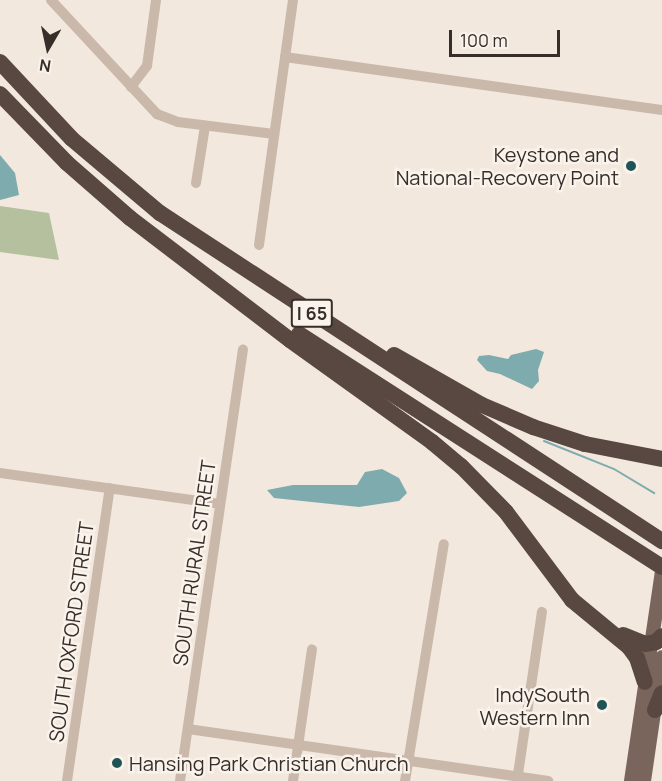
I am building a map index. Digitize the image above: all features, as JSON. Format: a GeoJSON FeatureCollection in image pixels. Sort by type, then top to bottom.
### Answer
{"type":"FeatureCollection","features":[{"type":"Feature","properties":{"kind":"highway","name":"I 65"},"geometry":{"type":"LineString","coordinates":[[0,62],[43,111],[100,165],[160,213],[655,537]]}},
{"type":"Feature","properties":{"kind":"highway","name":"I 65"},"geometry":{"type":"LineString","coordinates":[[0,93],[40,137],[97,190],[199,270],[662,567]]}},
{"type":"Feature","properties":{"kind":"highway"},"geometry":{"type":"LineString","coordinates":[[216,250],[482,405],[576,442],[657,455]]}},
{"type":"Feature","properties":{"kind":"highway"},"geometry":{"type":"LineString","coordinates":[[199,270],[461,466],[506,513],[572,600],[634,653],[645,682]]}},
{"type":"Feature","properties":{"kind":"highway"},"geometry":{"type":"LineString","coordinates":[[608,630],[641,644],[657,639]]}},
{"type":"Feature","properties":{"kind":"highway"},"geometry":{"type":"LineString","coordinates":[[655,710],[662,693]]}},
{"type":"Feature","properties":{"kind":"main road"},"geometry":{"type":"LineString","coordinates":[[631,781],[645,682],[657,639],[662,572]]}},
{"type":"Feature","properties":{"kind":"main road"},"geometry":{"type":"LineString","coordinates":[[644,781],[662,657]]}},
{"type":"Feature","properties":{"kind":"street"},"geometry":{"type":"LineString","coordinates":[[51,0],[157,114],[178,122],[274,134]]}},
{"type":"Feature","properties":{"kind":"street"},"geometry":{"type":"LineString","coordinates":[[131,87],[147,66],[156,0]]}},
{"type":"Feature","properties":{"kind":"street"},"geometry":{"type":"LineString","coordinates":[[259,245],[293,0]]}},
{"type":"Feature","properties":{"kind":"street"},"geometry":{"type":"LineString","coordinates":[[285,57],[662,110]]}},
{"type":"Feature","properties":{"kind":"street"},"geometry":{"type":"LineString","coordinates":[[196,183],[205,126]]}},
{"type":"Feature","properties":{"kind":"street","name":"SOUTH RURAL STREET"},"geometry":{"type":"LineString","coordinates":[[180,781],[243,350]]}},
{"type":"Feature","properties":{"kind":"street"},"geometry":{"type":"LineString","coordinates":[[0,473],[220,504]]}},
{"type":"Feature","properties":{"kind":"street","name":"SOUTH OXFORD STREET"},"geometry":{"type":"LineString","coordinates":[[67,781],[110,489]]}},
{"type":"Feature","properties":{"kind":"street"},"geometry":{"type":"LineString","coordinates":[[405,781],[444,544]]}},
{"type":"Feature","properties":{"kind":"street"},"geometry":{"type":"LineString","coordinates":[[517,779],[542,612]]}},
{"type":"Feature","properties":{"kind":"street"},"geometry":{"type":"LineString","coordinates":[[293,781],[312,649]]}},
{"type":"Feature","properties":{"kind":"street"},"geometry":{"type":"LineString","coordinates":[[188,729],[408,760],[517,779],[548,781]]}},
{"type":"Feature","properties":{"kind":"green space"},"geometry":{"type":"Polygon","coordinates":[[[0,206],[49,213],[59,260],[0,252],[0,206]]]}},
{"type":"Feature","properties":{"kind":"water"},"geometry":{"type":"Polygon","coordinates":[[[0,155],[15,173],[19,195],[0,200],[0,155]]]}},
{"type":"Feature","properties":{"kind":"water"},"geometry":{"type":"Polygon","coordinates":[[[536,349],[544,352],[538,370],[539,381],[532,389],[500,374],[487,371],[477,360],[479,356],[489,355],[508,359],[511,355],[536,349]]]}},
{"type":"Feature","properties":{"kind":"water"},"geometry":{"type":"Polygon","coordinates":[[[382,469],[399,478],[407,493],[399,501],[359,507],[274,498],[267,490],[293,485],[357,485],[365,472],[382,469]]]}},
{"type":"Feature","properties":{"kind":"waterway"},"geometry":{"type":"LineString","coordinates":[[544,441],[614,469],[654,493]]}},
{"type":"Feature","properties":{"kind":"place","name":"Keystone and National-Recovery Point"},"geometry":{"type":"Point","coordinates":[631,166]}},
{"type":"Feature","properties":{"kind":"place","name":"IndySouth Western Inn"},"geometry":{"type":"Point","coordinates":[602,705]}},
{"type":"Feature","properties":{"kind":"place","name":"Hansing Park Christian Church"},"geometry":{"type":"Point","coordinates":[117,763]}}]}
